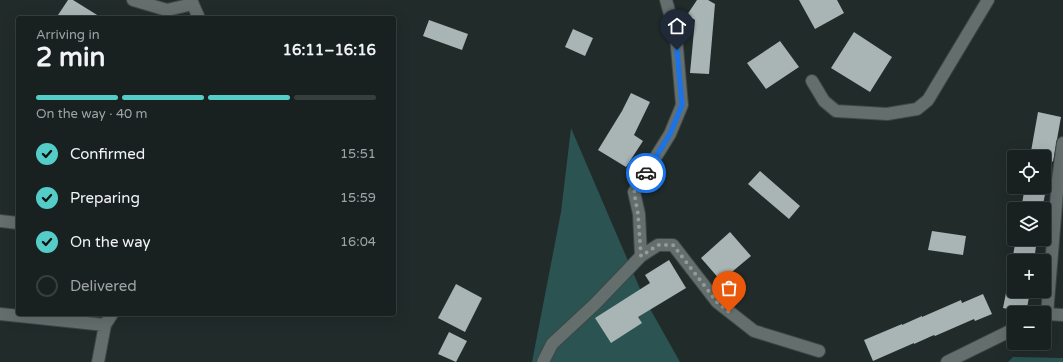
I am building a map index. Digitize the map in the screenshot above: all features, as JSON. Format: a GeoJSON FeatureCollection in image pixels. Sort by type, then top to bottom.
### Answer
{"type":"FeatureCollection","features":[{"type":"Feature","properties":{"kind":"street"},"geometry":{"type":"LineString","coordinates":[[133,0],[167,10],[192,2],[198,16]]}},
{"type":"Feature","properties":{"kind":"street"},"geometry":{"type":"LineString","coordinates":[[641,256],[638,214],[634,192],[670,134],[682,105],[676,36],[666,0]]}},
{"type":"Feature","properties":{"kind":"street"},"geometry":{"type":"LineString","coordinates":[[812,81],[824,101],[836,111],[887,114],[917,109],[928,100],[988,0]]}},
{"type":"Feature","properties":{"kind":"street"},"geometry":{"type":"LineString","coordinates":[[1046,306],[1063,143]]}},
{"type":"Feature","properties":{"kind":"street"},"geometry":{"type":"LineString","coordinates":[[0,221],[16,223]]}},
{"type":"Feature","properties":{"kind":"street"},"geometry":{"type":"LineString","coordinates":[[543,362],[552,344],[595,304],[641,256],[658,245],[673,245],[717,302],[754,331],[819,351]]}},
{"type":"Feature","properties":{"kind":"street"},"geometry":{"type":"LineString","coordinates":[[0,314],[16,316]]}},
{"type":"Feature","properties":{"kind":"street"},"geometry":{"type":"LineString","coordinates":[[1051,314],[1063,315]]}},
{"type":"Feature","properties":{"kind":"street"},"geometry":{"type":"LineString","coordinates":[[19,316],[105,325]]}},
{"type":"Feature","properties":{"kind":"street"},"geometry":{"type":"LineString","coordinates":[[98,362],[105,325],[111,316]]}},
{"type":"Feature","properties":{"kind":"street"},"geometry":{"type":"LineString","coordinates":[[947,362],[1007,332]]}},
{"type":"Feature","properties":{"kind":"shaded area"},"geometry":{"type":"Polygon","coordinates":[[[571,128],[644,298],[680,362],[532,362],[561,212],[571,128]]]}},
{"type":"Feature","properties":{"kind":"shaded area"},"geometry":{"type":"Polygon","coordinates":[[[1013,357],[1063,358],[1063,362],[1008,362],[1013,357]]]}},
{"type":"Feature","properties":{"kind":"building"},"geometry":{"type":"Polygon","coordinates":[[[68,0],[73,0],[99,16],[57,16],[68,0]]]}},
{"type":"Feature","properties":{"kind":"building"},"geometry":{"type":"Polygon","coordinates":[[[697,0],[708,0],[715,4],[709,74],[690,73],[695,20],[687,15],[697,0]]]}},
{"type":"Feature","properties":{"kind":"building"},"geometry":{"type":"Polygon","coordinates":[[[799,0],[837,0],[844,13],[815,29],[799,0]]]}},
{"type":"Feature","properties":{"kind":"building"},"geometry":{"type":"Polygon","coordinates":[[[429,20],[468,34],[462,50],[423,36],[429,20]]]}},
{"type":"Feature","properties":{"kind":"building"},"geometry":{"type":"Polygon","coordinates":[[[573,29],[593,38],[585,56],[565,47],[573,29]]]}},
{"type":"Feature","properties":{"kind":"building"},"geometry":{"type":"Polygon","coordinates":[[[854,32],[892,57],[870,92],[831,68],[854,32]]]}},
{"type":"Feature","properties":{"kind":"building"},"geometry":{"type":"Polygon","coordinates":[[[780,41],[799,67],[766,89],[747,63],[780,41]]]}},
{"type":"Feature","properties":{"kind":"building"},"geometry":{"type":"Polygon","coordinates":[[[631,93],[650,102],[634,135],[643,141],[626,167],[598,150],[622,111],[631,93]]]}},
{"type":"Feature","properties":{"kind":"building"},"geometry":{"type":"Polygon","coordinates":[[[1038,112],[1061,117],[1051,166],[1051,150],[1031,150],[1038,112]]]}},
{"type":"Feature","properties":{"kind":"building"},"geometry":{"type":"Polygon","coordinates":[[[760,171],[800,206],[789,219],[748,184],[760,171]]]}},
{"type":"Feature","properties":{"kind":"building"},"geometry":{"type":"Polygon","coordinates":[[[1024,194],[1045,194],[1043,202],[1022,202],[1024,194]]]}},
{"type":"Feature","properties":{"kind":"building"},"geometry":{"type":"Polygon","coordinates":[[[932,231],[966,236],[963,255],[928,250],[932,231]]]}},
{"type":"Feature","properties":{"kind":"building"},"geometry":{"type":"Polygon","coordinates":[[[730,232],[751,256],[721,281],[701,258],[730,232]]]}},
{"type":"Feature","properties":{"kind":"building"},"geometry":{"type":"Polygon","coordinates":[[[1015,246],[1036,246],[1035,254],[1013,254],[1015,246]]]}},
{"type":"Feature","properties":{"kind":"building"},"geometry":{"type":"Polygon","coordinates":[[[669,260],[686,288],[638,317],[642,323],[611,343],[595,318],[650,283],[645,275],[669,260]]]}},
{"type":"Feature","properties":{"kind":"building"},"geometry":{"type":"Polygon","coordinates":[[[456,284],[482,298],[465,332],[438,318],[456,284]]]}},
{"type":"Feature","properties":{"kind":"building"},"geometry":{"type":"Polygon","coordinates":[[[1007,288],[1007,298],[1029,298],[1027,306],[1007,306],[1007,309],[1003,308],[1007,288]]]}},
{"type":"Feature","properties":{"kind":"building"},"geometry":{"type":"Polygon","coordinates":[[[983,294],[992,314],[975,321],[974,319],[873,361],[864,340],[961,300],[962,303],[983,294]]]}},
{"type":"Feature","properties":{"kind":"building"},"geometry":{"type":"Polygon","coordinates":[[[449,332],[467,341],[456,362],[438,354],[449,332]]]}},
{"type":"Feature","properties":{"kind":"way so far"},"geometry":{"type":"LineString","coordinates":[[646,173],[634,192],[638,214],[641,256],[658,245],[673,245],[717,302],[729,312]]}},
{"type":"Feature","properties":{"kind":"route"},"geometry":{"type":"LineString","coordinates":[[646,173],[670,134],[682,105],[677,50]]}}]}
